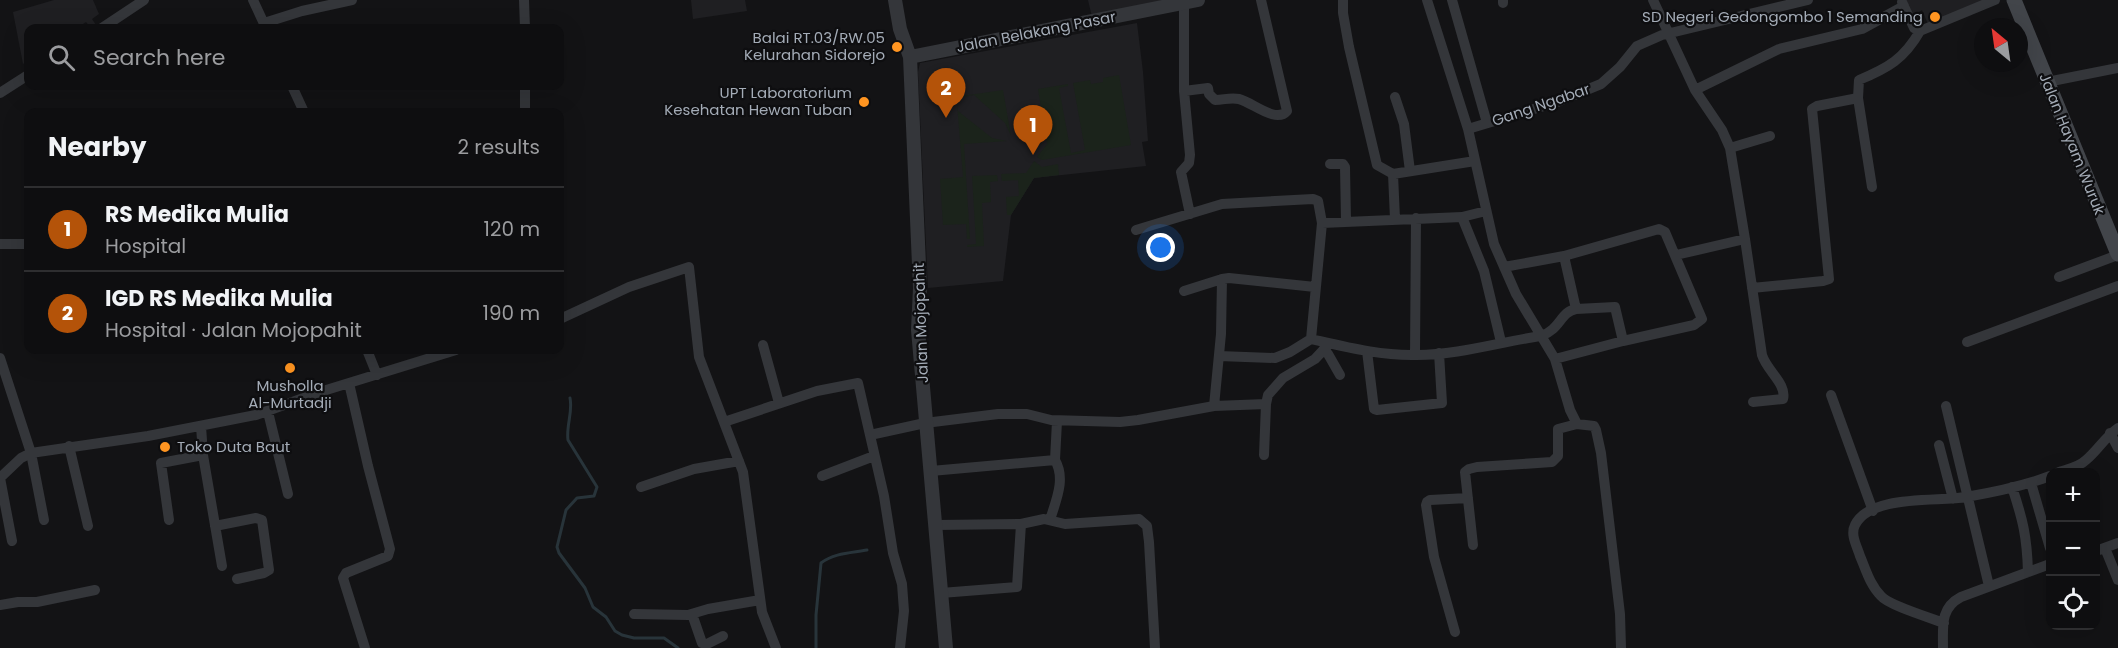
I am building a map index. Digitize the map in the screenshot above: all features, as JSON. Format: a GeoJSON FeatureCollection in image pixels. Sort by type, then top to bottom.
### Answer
{"type":"FeatureCollection","features":[{"type":"Feature","properties":{"kind":"main road","name":"Jalan Hayam Wuruk"},"geometry":{"type":"LineString","coordinates":[[2014,0],[2118,254]]}},
{"type":"Feature","properties":{"kind":"street"},"geometry":{"type":"LineString","coordinates":[[108,24],[144,0]]}},
{"type":"Feature","properties":{"kind":"street"},"geometry":{"type":"LineString","coordinates":[[253,0],[264,24]]}},
{"type":"Feature","properties":{"kind":"street"},"geometry":{"type":"LineString","coordinates":[[270,24],[302,11],[352,0]]}},
{"type":"Feature","properties":{"kind":"street"},"geometry":{"type":"LineString","coordinates":[[524,0],[525,24]]}},
{"type":"Feature","properties":{"kind":"street","name":"Jalan Mojopahit"},"geometry":{"type":"LineString","coordinates":[[895,0],[900,29],[910,57],[920,288],[918,330],[946,648]]}},
{"type":"Feature","properties":{"kind":"street","name":"Jalan Belakang Pasar"},"geometry":{"type":"LineString","coordinates":[[910,57],[1198,0]]}},
{"type":"Feature","properties":{"kind":"street"},"geometry":{"type":"LineString","coordinates":[[1184,91],[1208,88],[1209,94],[1215,100],[1230,98],[1243,100],[1271,114],[1281,116],[1285,114],[1287,111],[1261,0]]}},
{"type":"Feature","properties":{"kind":"street"},"geometry":{"type":"LineString","coordinates":[[1343,0],[1349,47],[1377,165],[1393,174],[1475,161]]}},
{"type":"Feature","properties":{"kind":"street"},"geometry":{"type":"LineString","coordinates":[[1427,0],[1468,129],[1494,244],[1522,305],[1555,358],[1570,410],[1577,424]]}},
{"type":"Feature","properties":{"kind":"street"},"geometry":{"type":"LineString","coordinates":[[1452,0],[1487,123]]}},
{"type":"Feature","properties":{"kind":"street"},"geometry":{"type":"LineString","coordinates":[[1653,0],[1695,90],[1722,130],[1730,147],[1764,360],[1770,372],[1782,385],[1785,396],[1783,399],[1753,402]]}},
{"type":"Feature","properties":{"kind":"street","name":"Gang Ngabar"},"geometry":{"type":"LineString","coordinates":[[1468,129],[1557,102],[1601,84],[1620,67],[1637,46],[1667,33],[1808,0]]}},
{"type":"Feature","properties":{"kind":"street"},"geometry":{"type":"LineString","coordinates":[[1872,187],[1858,98],[1859,80],[1893,63],[1911,46],[1920,31],[1995,0]]}},
{"type":"Feature","properties":{"kind":"street"},"geometry":{"type":"LineString","coordinates":[[1184,3],[1184,91],[1190,155],[1189,163],[1181,172],[1190,214]]}},
{"type":"Feature","properties":{"kind":"street"},"geometry":{"type":"LineString","coordinates":[[1695,90],[1779,49],[1862,29],[1903,3],[1914,28],[1920,31]]}},
{"type":"Feature","properties":{"kind":"street"},"geometry":{"type":"LineString","coordinates":[[2047,82],[2118,68]]}},
{"type":"Feature","properties":{"kind":"street"},"geometry":{"type":"LineString","coordinates":[[0,93],[24,78]]}},
{"type":"Feature","properties":{"kind":"street"},"geometry":{"type":"LineString","coordinates":[[294,90],[302,108]]}},
{"type":"Feature","properties":{"kind":"street"},"geometry":{"type":"LineString","coordinates":[[525,90],[525,108]]}},
{"type":"Feature","properties":{"kind":"street"},"geometry":{"type":"LineString","coordinates":[[1395,97],[1404,124],[1410,171]]}},
{"type":"Feature","properties":{"kind":"street"},"geometry":{"type":"LineString","coordinates":[[1752,288],[1829,279],[1812,111],[1817,106],[1858,98]]}},
{"type":"Feature","properties":{"kind":"street"},"geometry":{"type":"LineString","coordinates":[[1730,147],[1770,136]]}},
{"type":"Feature","properties":{"kind":"street"},"geometry":{"type":"LineString","coordinates":[[1330,164],[1346,166],[1346,221]]}},
{"type":"Feature","properties":{"kind":"street"},"geometry":{"type":"LineString","coordinates":[[1393,174],[1395,219]]}},
{"type":"Feature","properties":{"kind":"street"},"geometry":{"type":"LineString","coordinates":[[1136,230],[1231,203],[1313,199],[1318,201],[1323,223],[1311,339]]}},
{"type":"Feature","properties":{"kind":"street"},"geometry":{"type":"LineString","coordinates":[[1323,223],[1462,217],[1486,211]]}},
{"type":"Feature","properties":{"kind":"street"},"geometry":{"type":"LineString","coordinates":[[1462,217],[1484,271],[1501,342]]}},
{"type":"Feature","properties":{"kind":"street"},"geometry":{"type":"LineString","coordinates":[[1415,355],[1416,218]]}},
{"type":"Feature","properties":{"kind":"street"},"geometry":{"type":"LineString","coordinates":[[1504,267],[1564,256],[1659,229],[1665,232],[1701,321],[1694,325],[1555,358]]}},
{"type":"Feature","properties":{"kind":"street"},"geometry":{"type":"LineString","coordinates":[[1676,255],[1745,238]]}},
{"type":"Feature","properties":{"kind":"street"},"geometry":{"type":"LineString","coordinates":[[0,244],[24,244]]}},
{"type":"Feature","properties":{"kind":"street"},"geometry":{"type":"LineString","coordinates":[[2059,277],[2118,254]]}},
{"type":"Feature","properties":{"kind":"street"},"geometry":{"type":"LineString","coordinates":[[1564,256],[1576,309]]}},
{"type":"Feature","properties":{"kind":"street"},"geometry":{"type":"LineString","coordinates":[[564,317],[629,286],[689,267],[699,357],[739,461],[747,492],[760,600],[765,622],[776,648]]}},
{"type":"Feature","properties":{"kind":"street"},"geometry":{"type":"LineString","coordinates":[[1184,291],[1228,278],[1315,287]]}},
{"type":"Feature","properties":{"kind":"street"},"geometry":{"type":"LineString","coordinates":[[1214,406],[1219,356],[1222,279]]}},
{"type":"Feature","properties":{"kind":"street"},"geometry":{"type":"LineString","coordinates":[[1967,342],[2118,286]]}},
{"type":"Feature","properties":{"kind":"street"},"geometry":{"type":"LineString","coordinates":[[1311,339],[1326,347],[1415,355],[1439,353],[1541,336],[1553,331],[1566,313],[1576,309],[1615,308],[1623,341]]}},
{"type":"Feature","properties":{"kind":"street"},"geometry":{"type":"LineString","coordinates":[[1219,356],[1275,358],[1311,339]]}},
{"type":"Feature","properties":{"kind":"street"},"geometry":{"type":"LineString","coordinates":[[763,345],[779,404]]}},
{"type":"Feature","properties":{"kind":"street"},"geometry":{"type":"LineString","coordinates":[[1326,347],[1340,375]]}},
{"type":"Feature","properties":{"kind":"street"},"geometry":{"type":"LineString","coordinates":[[1264,455],[1268,395],[1283,378],[1314,359],[1326,347]]}},
{"type":"Feature","properties":{"kind":"street"},"geometry":{"type":"LineString","coordinates":[[1367,351],[1374,408],[1377,410],[1442,403],[1439,353]]}},
{"type":"Feature","properties":{"kind":"street"},"geometry":{"type":"LineString","coordinates":[[369,354],[377,375]]}},
{"type":"Feature","properties":{"kind":"street"},"geometry":{"type":"LineString","coordinates":[[12,541],[0,478],[21,458],[31,453],[148,436],[268,412],[349,383],[443,354]]}},
{"type":"Feature","properties":{"kind":"street"},"geometry":{"type":"LineString","coordinates":[[0,358],[31,453],[44,520]]}},
{"type":"Feature","properties":{"kind":"street"},"geometry":{"type":"LineString","coordinates":[[349,383],[390,549],[388,556],[346,573],[343,579],[365,648]]}},
{"type":"Feature","properties":{"kind":"street"},"geometry":{"type":"LineString","coordinates":[[724,422],[818,391],[858,383],[884,496],[893,553],[902,584],[904,611],[900,648]]}},
{"type":"Feature","properties":{"kind":"street"},"geometry":{"type":"LineString","coordinates":[[1831,395],[1873,510]]}},
{"type":"Feature","properties":{"kind":"street"},"geometry":{"type":"LineString","coordinates":[[870,435],[925,423],[998,414],[1027,414],[1057,420],[1138,420],[1214,406],[1266,404]]}},
{"type":"Feature","properties":{"kind":"street"},"geometry":{"type":"LineString","coordinates":[[1946,406],[1989,586]]}},
{"type":"Feature","properties":{"kind":"street"},"geometry":{"type":"LineString","coordinates":[[268,412],[288,494]]}},
{"type":"Feature","properties":{"kind":"street"},"geometry":{"type":"LineString","coordinates":[[1050,520],[1061,477],[1060,468],[1055,460],[1057,420]]}},
{"type":"Feature","properties":{"kind":"street"},"geometry":{"type":"LineString","coordinates":[[1473,545],[1465,477],[1469,469],[1552,462],[1558,456],[1558,429],[1577,424],[1594,426],[1599,441],[1620,614],[1621,648]]}},
{"type":"Feature","properties":{"kind":"street"},"geometry":{"type":"LineString","coordinates":[[201,426],[203,455],[222,566]]}},
{"type":"Feature","properties":{"kind":"street"},"geometry":{"type":"LineString","coordinates":[[2114,430],[2118,448]]}},
{"type":"Feature","properties":{"kind":"street"},"geometry":{"type":"LineString","coordinates":[[2070,468],[2088,459],[2114,430]]}},
{"type":"Feature","properties":{"kind":"street"},"geometry":{"type":"LineString","coordinates":[[1939,445],[1953,499]]}},
{"type":"Feature","properties":{"kind":"street"},"geometry":{"type":"LineString","coordinates":[[69,446],[88,526]]}},
{"type":"Feature","properties":{"kind":"street"},"geometry":{"type":"LineString","coordinates":[[169,520],[161,463],[203,455]]}},
{"type":"Feature","properties":{"kind":"street"},"geometry":{"type":"LineString","coordinates":[[822,476],[874,456]]}},
{"type":"Feature","properties":{"kind":"street"},"geometry":{"type":"LineString","coordinates":[[931,471],[1055,460]]}},
{"type":"Feature","properties":{"kind":"street"},"geometry":{"type":"LineString","coordinates":[[641,487],[694,469],[739,461]]}},
{"type":"Feature","properties":{"kind":"street"},"geometry":{"type":"LineString","coordinates":[[1944,623],[1882,598],[1871,583],[1853,537],[1853,530],[1859,519],[1873,510],[1899,501],[1969,497],[2046,477]]}},
{"type":"Feature","properties":{"kind":"street"},"geometry":{"type":"LineString","coordinates":[[2031,483],[2046,534]]}},
{"type":"Feature","properties":{"kind":"street"},"geometry":{"type":"LineString","coordinates":[[2013,487],[2028,546],[2028,572]]}},
{"type":"Feature","properties":{"kind":"street"},"geometry":{"type":"LineString","coordinates":[[1455,632],[1434,557],[1426,505],[1430,500],[1468,498]]}},
{"type":"Feature","properties":{"kind":"street"},"geometry":{"type":"LineString","coordinates":[[215,526],[256,518],[262,520],[270,570],[237,579]]}},
{"type":"Feature","properties":{"kind":"street"},"geometry":{"type":"LineString","coordinates":[[936,525],[1021,524],[1044,519],[1065,524],[1139,519],[1147,526],[1149,542],[1155,648]]}},
{"type":"Feature","properties":{"kind":"street"},"geometry":{"type":"LineString","coordinates":[[941,593],[1017,587],[1021,524]]}},
{"type":"Feature","properties":{"kind":"street"},"geometry":{"type":"LineString","coordinates":[[2118,543],[2100,550],[2118,580]]}},
{"type":"Feature","properties":{"kind":"street"},"geometry":{"type":"LineString","coordinates":[[1943,648],[1944,623],[1947,608],[1951,602],[2046,565]]}},
{"type":"Feature","properties":{"kind":"street"},"geometry":{"type":"LineString","coordinates":[[0,605],[37,602],[95,590]]}},
{"type":"Feature","properties":{"kind":"street"},"geometry":{"type":"LineString","coordinates":[[634,614],[678,616],[760,600]]}},
{"type":"Feature","properties":{"kind":"street"},"geometry":{"type":"LineString","coordinates":[[692,614],[702,643],[707,644],[723,636]]}},
{"type":"Feature","properties":{"kind":"shaded area"},"geometry":{"type":"Polygon","coordinates":[[[54,0],[93,0],[99,14],[92,19],[95,24],[86,22],[83,24],[24,24],[23,64],[13,12],[54,0]]]}},
{"type":"Feature","properties":{"kind":"shaded area"},"geometry":{"type":"Polygon","coordinates":[[[691,0],[745,0],[747,11],[693,19],[691,0]]]}},
{"type":"Feature","properties":{"kind":"shaded area"},"geometry":{"type":"Polygon","coordinates":[[[1088,0],[1171,0],[1092,17],[1088,0]]]}},
{"type":"Feature","properties":{"kind":"shaded area","name":"SD Negeri Gedongombo 1 Semanding"},"geometry":{"type":"Polygon","coordinates":[[[1904,0],[1988,0],[1928,24],[1922,10],[1919,12],[1921,18],[1914,21],[1904,0]]]}},
{"type":"Feature","properties":{"kind":"shaded area"},"geometry":{"type":"Polygon","coordinates":[[[1137,23],[1148,141],[1142,142],[1146,166],[1034,178],[1011,215],[1003,281],[928,288],[918,72],[920,63],[1137,23]]]}},
{"type":"Feature","properties":{"kind":"shaded area"},"geometry":{"type":"Polygon","coordinates":[[[1119,75],[1131,145],[1042,160],[1037,157],[1047,144],[1038,89],[1068,84],[1068,86],[1059,88],[1071,153],[1085,150],[1073,83],[1090,80],[1091,84],[1103,82],[1103,78],[1119,75]]]}},
{"type":"Feature","properties":{"kind":"shaded area"},"geometry":{"type":"Polygon","coordinates":[[[1003,90],[1011,136],[1005,123],[974,95],[963,97],[957,104],[962,96],[1003,90]]]}},
{"type":"Feature","properties":{"kind":"shaded area"},"geometry":{"type":"Polygon","coordinates":[[[957,104],[958,111],[992,138],[1007,141],[964,144],[970,239],[967,239],[966,224],[943,225],[940,179],[963,177],[957,104]]]}},
{"type":"Feature","properties":{"kind":"shaded area"},"geometry":{"type":"Polygon","coordinates":[[[1034,161],[1042,167],[1058,164],[1059,175],[1034,178],[1011,215],[1007,215],[1006,197],[1019,196],[1018,180],[1002,181],[1001,174],[1026,173],[1034,161]]]}},
{"type":"Feature","properties":{"kind":"shaded area"},"geometry":{"type":"Polygon","coordinates":[[[997,175],[998,181],[990,182],[991,202],[982,203],[984,246],[967,247],[967,245],[976,244],[972,176],[997,175]]]}},
{"type":"Feature","properties":{"kind":"waterway"},"geometry":{"type":"LineString","coordinates":[[570,398],[568,440],[597,487],[594,496],[577,498],[566,510],[557,547],[559,553],[585,588],[593,607],[606,617],[615,631],[634,638],[664,638],[678,648]]}},
{"type":"Feature","properties":{"kind":"waterway"},"geometry":{"type":"LineString","coordinates":[[816,648],[816,615],[821,563],[837,555],[867,550]]}},
{"type":"Feature","properties":{"kind":"place","name":"SD Negeri Gedongombo 1 Semanding"},"geometry":{"type":"Point","coordinates":[1935,17]}},
{"type":"Feature","properties":{"kind":"place","name":"Balai RT.03/RW.05 Kelurahan Sidorejo"},"geometry":{"type":"Point","coordinates":[897,47]}},
{"type":"Feature","properties":{"kind":"place","name":"UPT Laboratorium Kesehatan Hewan Tuban"},"geometry":{"type":"Point","coordinates":[864,102]}},
{"type":"Feature","properties":{"kind":"place","name":"IGD RS Medika Mulia"},"geometry":{"type":"Point","coordinates":[946,118]}},
{"type":"Feature","properties":{"kind":"place","name":"RS Medika Mulia"},"geometry":{"type":"Point","coordinates":[1033,155]}},
{"type":"Feature","properties":{"kind":"place","name":"Musholla Al-Murtadji"},"geometry":{"type":"Point","coordinates":[290,368]}},
{"type":"Feature","properties":{"kind":"place","name":"Toko Duta Baut"},"geometry":{"type":"Point","coordinates":[165,447]}}]}
